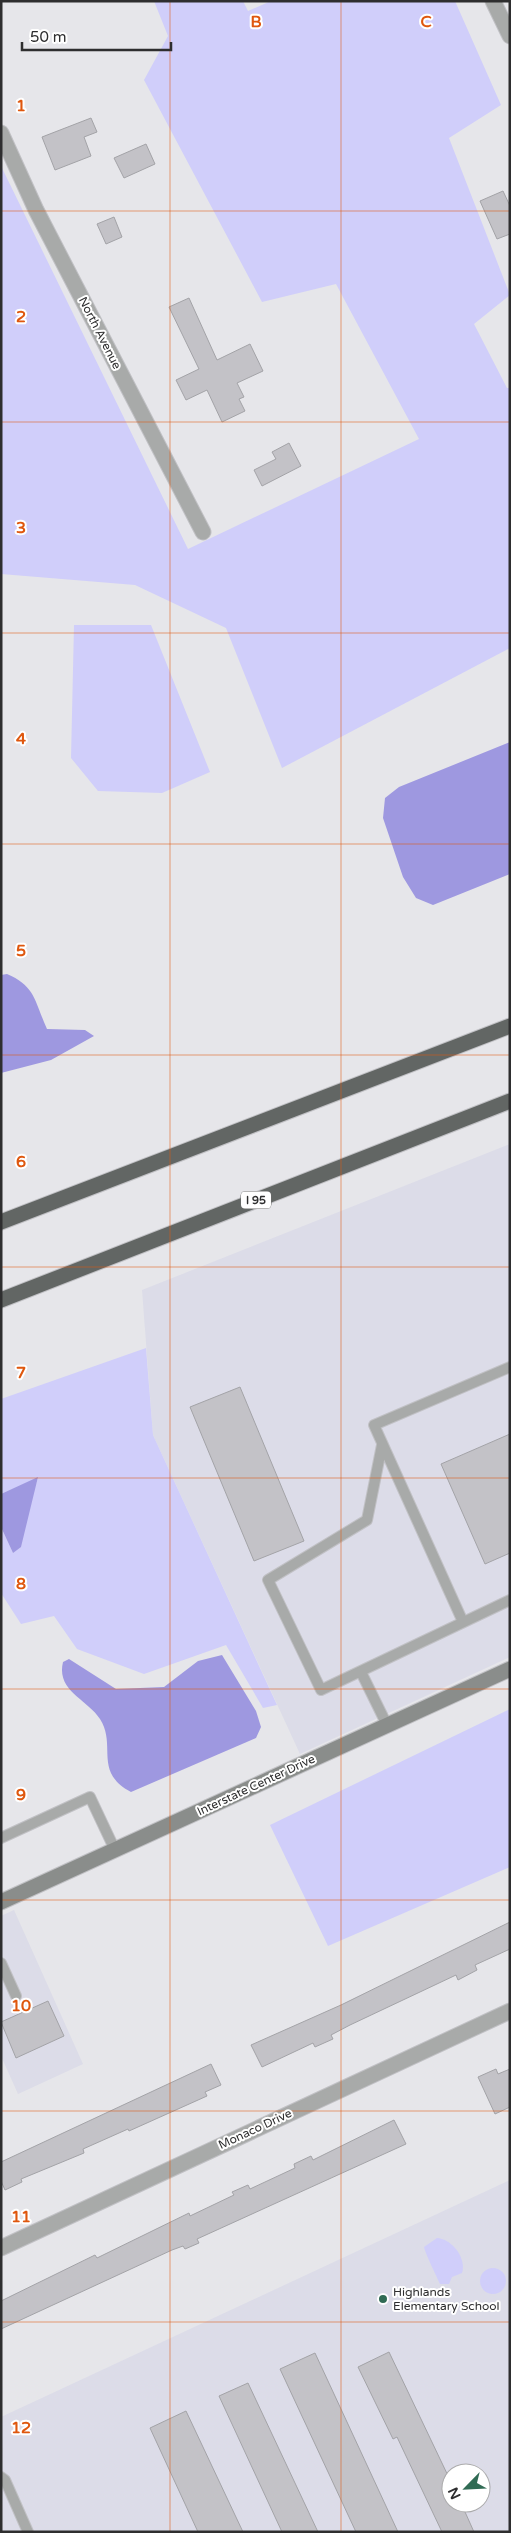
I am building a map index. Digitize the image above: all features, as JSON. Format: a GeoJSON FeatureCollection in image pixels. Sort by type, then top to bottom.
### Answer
{"type":"FeatureCollection","features":[{"type":"Feature","properties":{"kind":"highway"},"geometry":{"type":"LineString","coordinates":[[1,1222],[510,1026]]}},
{"type":"Feature","properties":{"kind":"highway","name":"I 95"},"geometry":{"type":"LineString","coordinates":[[1,1300],[510,1101]]}},
{"type":"Feature","properties":{"kind":"street"},"geometry":{"type":"LineString","coordinates":[[493,1],[510,36]]}},
{"type":"Feature","properties":{"kind":"street","name":"North Avenue"},"geometry":{"type":"LineString","coordinates":[[1,133],[36,210],[203,532]]}},
{"type":"Feature","properties":{"kind":"street","name":"Interstate Center Drive"},"geometry":{"type":"LineString","coordinates":[[1,1902],[510,1669]]}},
{"type":"Feature","properties":{"kind":"street","name":"Monaco Drive"},"geometry":{"type":"LineString","coordinates":[[1,2248],[510,2011]]}},
{"type":"Feature","properties":{"kind":"lane"},"geometry":{"type":"LineString","coordinates":[[463,1622],[374,1425],[510,1367]]}},
{"type":"Feature","properties":{"kind":"lane"},"geometry":{"type":"LineString","coordinates":[[382,1445],[367,1520],[268,1580],[321,1690],[510,1600]]}},
{"type":"Feature","properties":{"kind":"lane"},"geometry":{"type":"LineString","coordinates":[[361,1672],[387,1725]]}},
{"type":"Feature","properties":{"kind":"lane"},"geometry":{"type":"LineString","coordinates":[[1,1838],[90,1797],[115,1850]]}},
{"type":"Feature","properties":{"kind":"lane"},"geometry":{"type":"LineString","coordinates":[[1,1963],[16,1996]]}},
{"type":"Feature","properties":{"kind":"lane"},"geometry":{"type":"LineString","coordinates":[[1,2477],[5,2480],[28,2532]]}},
{"type":"Feature","properties":{"kind":"shaded area"},"geometry":{"type":"Polygon","coordinates":[[[154,1],[243,1],[248,11],[271,1],[455,1],[501,105],[449,138],[510,295],[474,324],[507,388],[510,388],[510,648],[282,768],[226,628],[135,585],[1,574],[1,166],[188,549],[419,439],[336,284],[262,302],[144,80],[168,36],[154,1]]]}},
{"type":"Feature","properties":{"kind":"shaded area"},"geometry":{"type":"Polygon","coordinates":[[[74,625],[151,625],[210,772],[162,793],[98,791],[71,758],[74,625]]]}},
{"type":"Feature","properties":{"kind":"shaded area"},"geometry":{"type":"Polygon","coordinates":[[[510,742],[510,874],[433,905],[416,898],[403,877],[383,818],[385,798],[399,787],[510,742]]]}},
{"type":"Feature","properties":{"kind":"shaded area"},"geometry":{"type":"Polygon","coordinates":[[[7,974],[24,984],[29,990],[37,1003],[47,1029],[85,1030],[94,1036],[51,1060],[1,1073],[1,975],[7,974]]]}},
{"type":"Feature","properties":{"kind":"shaded area"},"geometry":{"type":"Polygon","coordinates":[[[510,1144],[510,1657],[300,1754],[153,1435],[142,1290],[510,1144]]]}},
{"type":"Feature","properties":{"kind":"shaded area"},"geometry":{"type":"Polygon","coordinates":[[[146,1348],[153,1435],[277,1705],[263,1708],[226,1645],[144,1674],[77,1649],[54,1616],[21,1624],[1,1593],[1,1527],[13,1553],[38,1478],[1,1494],[1,1399],[146,1348]]]}},
{"type":"Feature","properties":{"kind":"shaded area"},"geometry":{"type":"Polygon","coordinates":[[[38,1477],[21,1547],[13,1553],[1,1527],[1,1494],[38,1477]]]}},
{"type":"Feature","properties":{"kind":"shaded area"},"geometry":{"type":"Polygon","coordinates":[[[222,1655],[256,1711],[261,1727],[256,1738],[131,1792],[119,1784],[109,1767],[105,1729],[94,1712],[68,1688],[62,1672],[63,1662],[69,1659],[116,1689],[164,1687],[198,1661],[222,1655]]]}},
{"type":"Feature","properties":{"kind":"shaded area"},"geometry":{"type":"Polygon","coordinates":[[[510,1709],[510,1867],[328,1946],[270,1825],[510,1709]]]}},
{"type":"Feature","properties":{"kind":"shaded area"},"geometry":{"type":"Polygon","coordinates":[[[14,1910],[83,2064],[18,2094],[1,2056],[1,1916],[14,1910]]]}},
{"type":"Feature","properties":{"kind":"shaded area","name":"Highlands Elementary School"},"geometry":{"type":"Polygon","coordinates":[[[510,2180],[510,2532],[1,2532],[1,2417],[510,2180]]]}},
{"type":"Feature","properties":{"kind":"shaded area"},"geometry":{"type":"Polygon","coordinates":[[[437,2238],[443,2239],[453,2246],[462,2261],[462,2273],[452,2277],[449,2284],[440,2284],[424,2247],[437,2238]]]}},
{"type":"Feature","properties":{"kind":"shaded area"},"geometry":{"type":"Polygon","coordinates":[[[493,2268],[502,2272],[506,2281],[502,2290],[493,2294],[484,2290],[480,2281],[484,2272],[493,2268]]]}},
{"type":"Feature","properties":{"kind":"building"},"geometry":{"type":"Polygon","coordinates":[[[91,118],[97,132],[84,137],[91,156],[55,170],[42,137],[91,118]]]}},
{"type":"Feature","properties":{"kind":"building"},"geometry":{"type":"Polygon","coordinates":[[[146,144],[155,164],[124,178],[114,158],[146,144]]]}},
{"type":"Feature","properties":{"kind":"building"},"geometry":{"type":"Polygon","coordinates":[[[503,191],[510,206],[510,234],[497,239],[480,201],[503,191]]]}},
{"type":"Feature","properties":{"kind":"building"},"geometry":{"type":"Polygon","coordinates":[[[114,217],[122,237],[106,244],[97,224],[114,217]]]}},
{"type":"Feature","properties":{"kind":"building"},"geometry":{"type":"Polygon","coordinates":[[[189,298],[217,360],[250,344],[263,371],[237,383],[244,397],[239,399],[245,411],[222,422],[207,390],[186,400],[176,380],[199,369],[169,307],[189,298]]]}},
{"type":"Feature","properties":{"kind":"building"},"geometry":{"type":"Polygon","coordinates":[[[289,443],[301,466],[262,486],[254,470],[276,459],[272,452],[289,443]]]}},
{"type":"Feature","properties":{"kind":"building"},"geometry":{"type":"Polygon","coordinates":[[[240,1387],[304,1541],[254,1561],[190,1407],[240,1387]]]}},
{"type":"Feature","properties":{"kind":"building"},"geometry":{"type":"Polygon","coordinates":[[[510,1434],[510,1553],[485,1564],[441,1464],[510,1434]]]}},
{"type":"Feature","properties":{"kind":"building"},"geometry":{"type":"Polygon","coordinates":[[[510,1922],[510,1949],[475,1965],[477,1970],[458,1980],[456,1975],[350,2025],[331,2035],[333,2039],[315,2047],[313,2043],[262,2067],[251,2045],[341,2005],[510,1922]]]}},
{"type":"Feature","properties":{"kind":"building"},"geometry":{"type":"Polygon","coordinates":[[[48,2001],[64,2036],[16,2058],[1,2022],[48,2001]]]}},
{"type":"Feature","properties":{"kind":"building"},"geometry":{"type":"Polygon","coordinates":[[[211,2064],[221,2085],[205,2092],[207,2096],[129,2131],[128,2129],[83,2149],[84,2153],[21,2179],[22,2182],[5,2190],[1,2181],[1,2162],[211,2064]]]}},
{"type":"Feature","properties":{"kind":"building"},"geometry":{"type":"Polygon","coordinates":[[[496,2069],[498,2074],[510,2069],[510,2107],[495,2114],[478,2077],[496,2069]]]}},
{"type":"Feature","properties":{"kind":"building"},"geometry":{"type":"Polygon","coordinates":[[[394,2120],[406,2144],[197,2239],[199,2243],[185,2249],[183,2246],[172,2250],[1,2329],[1,2301],[95,2255],[97,2258],[189,2213],[190,2216],[234,2195],[232,2192],[248,2185],[250,2189],[295,2168],[294,2164],[311,2156],[313,2160],[394,2120]]]}},
{"type":"Feature","properties":{"kind":"building"},"geometry":{"type":"Polygon","coordinates":[[[389,2352],[442,2463],[441,2513],[465,2513],[474,2532],[442,2532],[397,2437],[393,2439],[358,2367],[389,2352]]]}},
{"type":"Feature","properties":{"kind":"building"},"geometry":{"type":"Polygon","coordinates":[[[315,2353],[398,2532],[356,2532],[280,2369],[315,2353]]]}},
{"type":"Feature","properties":{"kind":"building"},"geometry":{"type":"Polygon","coordinates":[[[248,2383],[318,2532],[282,2532],[219,2396],[248,2383]]]}},
{"type":"Feature","properties":{"kind":"building"},"geometry":{"type":"Polygon","coordinates":[[[186,2411],[243,2532],[198,2532],[150,2428],[186,2411]]]}},
{"type":"Feature","properties":{"kind":"place","name":"Highlands Elementary School"},"geometry":{"type":"Point","coordinates":[383,2299]}}]}
